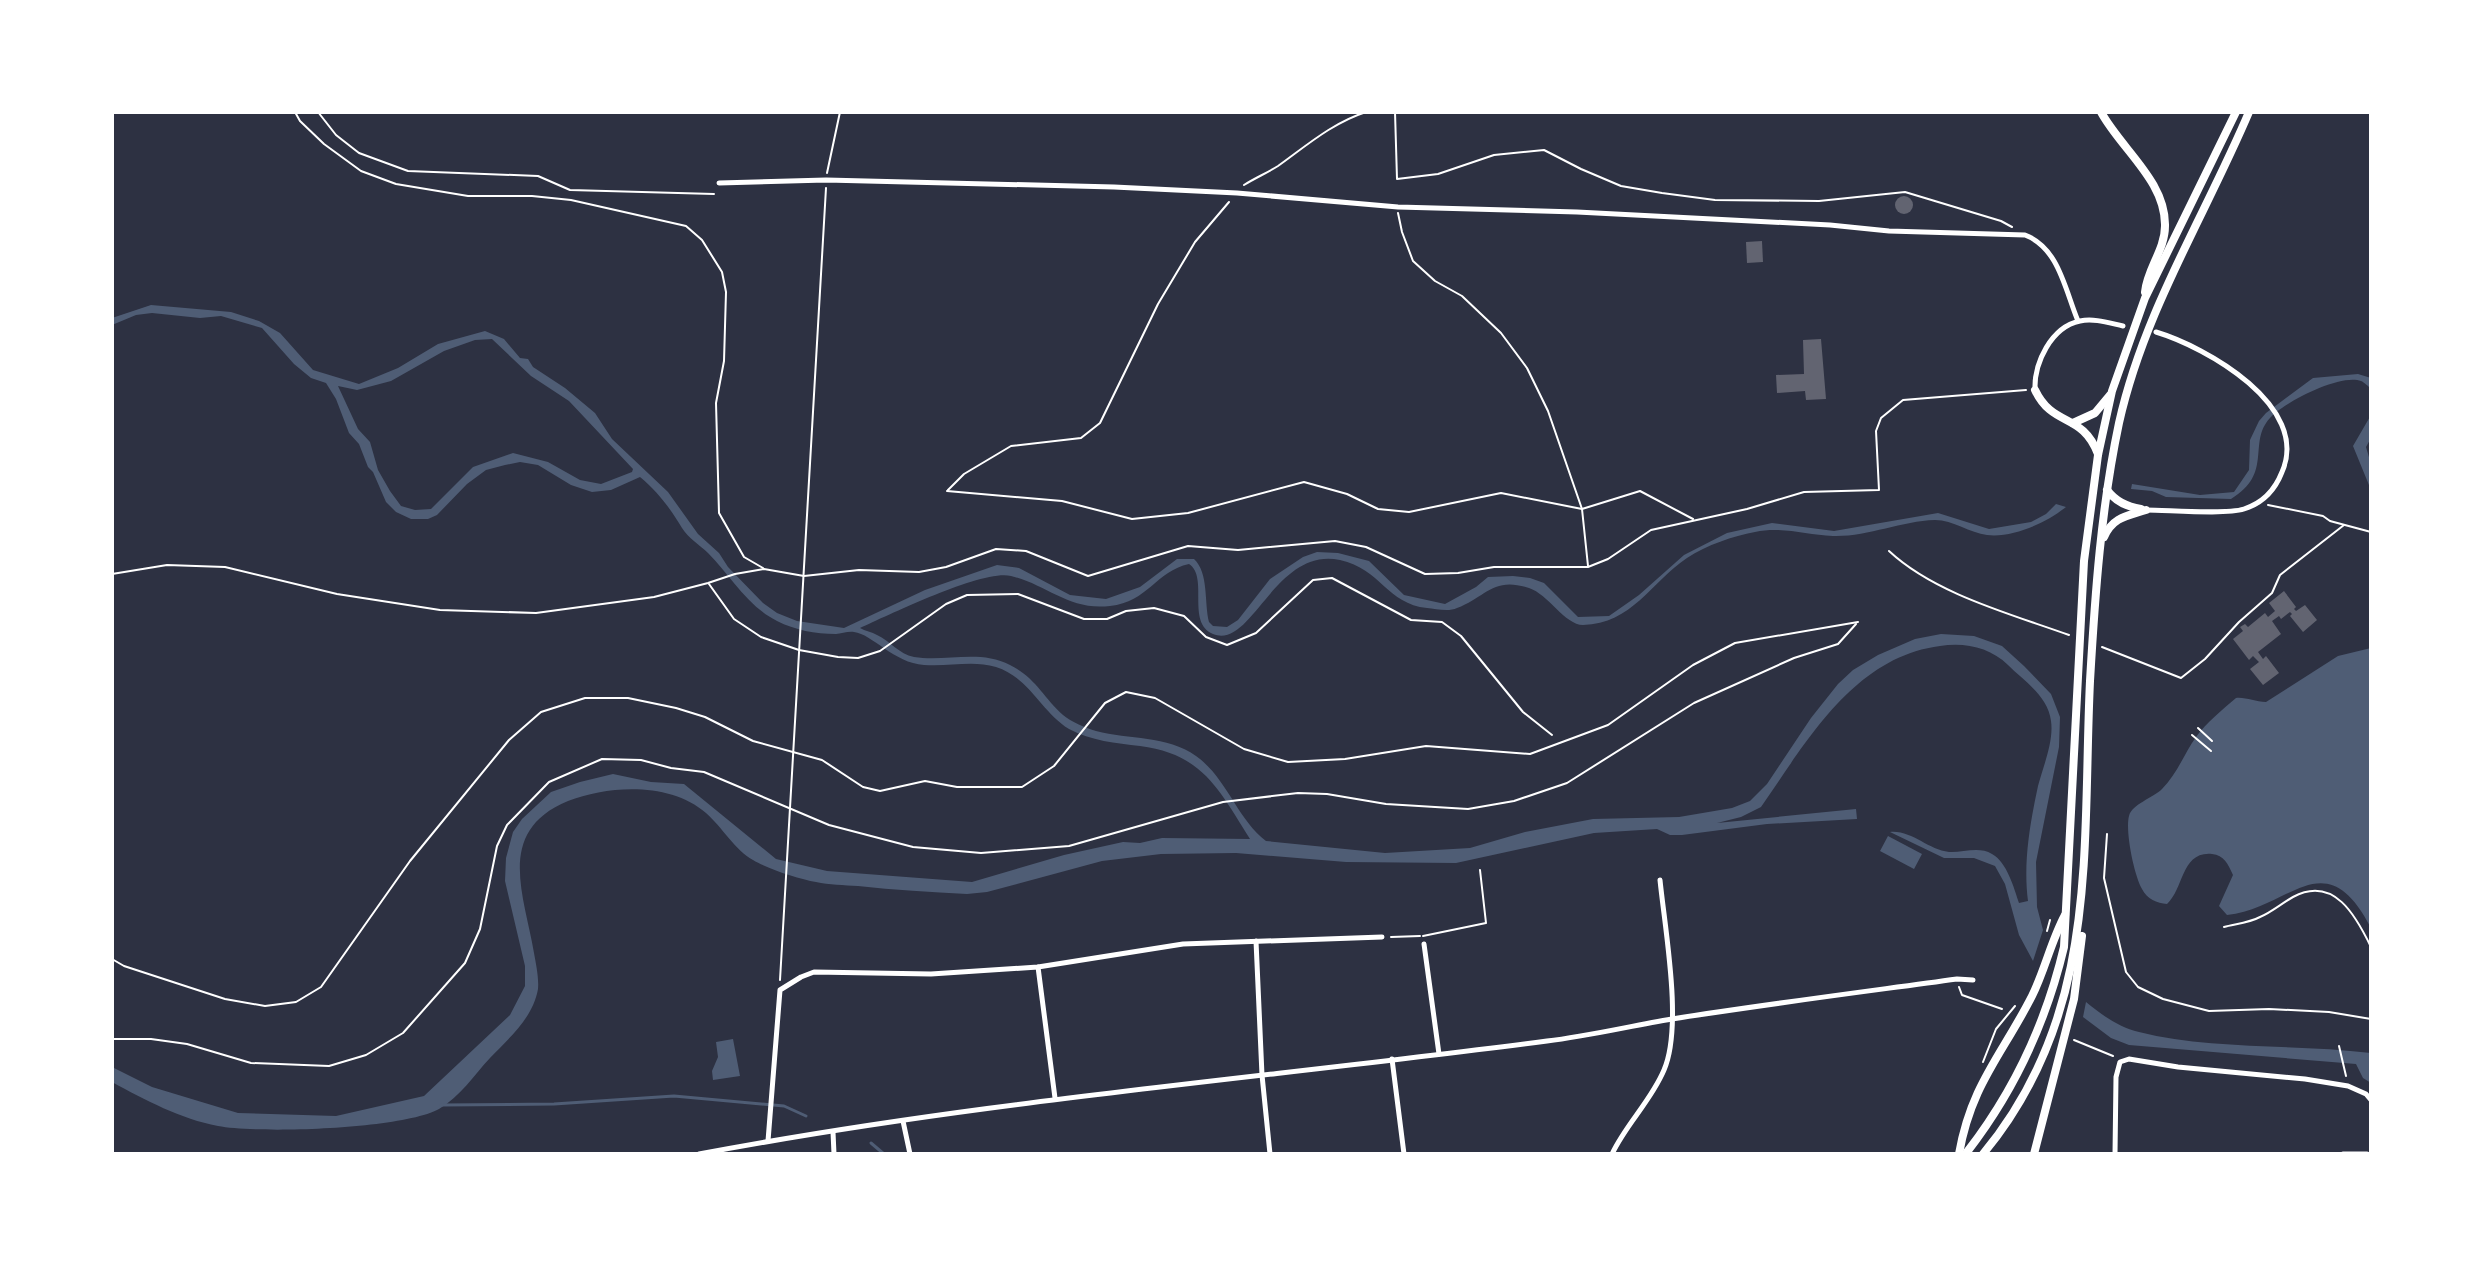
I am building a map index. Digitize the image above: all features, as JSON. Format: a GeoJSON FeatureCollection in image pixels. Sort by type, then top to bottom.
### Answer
{"type":"FeatureCollection","features":[{"type":"Feature","properties":{"kind":"highway"},"geometry":{"type":"LineString","coordinates":[[2101,112],[2122,146],[2144,170],[2163,206],[2165,226],[2162,244],[2146,281],[2145,298]]}},
{"type":"Feature","properties":{"kind":"highway"},"geometry":{"type":"LineString","coordinates":[[1963,1153],[2006,1097],[2041,1026],[2054,991],[2060,962],[2067,911],[2079,650],[2092,493],[2112,391],[2145,298],[2236,112]]}},
{"type":"Feature","properties":{"kind":"highway"},"geometry":{"type":"LineString","coordinates":[[2034,1154],[2074,999],[2080,964],[2090,681],[2107,490],[2123,408],[2155,310],[2249,112]]}},
{"type":"Feature","properties":{"kind":"highway"},"geometry":{"type":"LineString","coordinates":[[2035,390],[2054,415],[2073,423],[2092,438],[2098,455]]}},
{"type":"Feature","properties":{"kind":"highway"},"geometry":{"type":"LineString","coordinates":[[2073,423],[2095,413],[2112,391]]}},
{"type":"Feature","properties":{"kind":"highway"},"geometry":{"type":"LineString","coordinates":[[2107,490],[2113,498],[2128,507],[2146,510]]}},
{"type":"Feature","properties":{"kind":"highway"},"geometry":{"type":"LineString","coordinates":[[2100,553],[2111,523],[2146,510]]}},
{"type":"Feature","properties":{"kind":"highway"},"geometry":{"type":"LineString","coordinates":[[1983,1154],[2017,1106],[2054,1028],[2066,995],[2082,900]]}},
{"type":"Feature","properties":{"kind":"highway"},"geometry":{"type":"LineString","coordinates":[[1963,1153],[1964,1126],[1978,1089],[2030,999],[2048,959],[2054,935],[2067,911]]}},
{"type":"Feature","properties":{"kind":"street"},"geometry":{"type":"LineString","coordinates":[[719,183],[826,180],[1114,187],[1237,193],[1398,207],[1577,212],[1830,225],[1889,231],[2025,235],[2043,245],[2056,265],[2078,321]]}},
{"type":"Feature","properties":{"kind":"street"},"geometry":{"type":"LineString","coordinates":[[2035,390],[2037,368],[2045,348],[2063,329],[2078,321],[2095,320],[2123,326]]}},
{"type":"Feature","properties":{"kind":"street"},"geometry":{"type":"LineString","coordinates":[[2146,510],[2241,510],[2262,501],[2277,484],[2285,467],[2288,448],[2278,416],[2243,378],[2218,359],[2181,339],[2156,332]]}},
{"type":"Feature","properties":{"kind":"street"},"geometry":{"type":"LineString","coordinates":[[1612,1154],[1664,1071],[1673,1039],[1660,880]]}},
{"type":"Feature","properties":{"kind":"street"},"geometry":{"type":"LineString","coordinates":[[768,1141],[780,990],[814,972],[900,975],[1038,967],[1139,949],[1382,937]]}},
{"type":"Feature","properties":{"kind":"street"},"geometry":{"type":"LineString","coordinates":[[1256,941],[1262,1075],[1270,1154]]}},
{"type":"Feature","properties":{"kind":"street"},"geometry":{"type":"LineString","coordinates":[[1424,944],[1439,1054]]}},
{"type":"Feature","properties":{"kind":"street"},"geometry":{"type":"LineString","coordinates":[[1038,967],[1055,1098]]}},
{"type":"Feature","properties":{"kind":"street"},"geometry":{"type":"LineString","coordinates":[[699,1154],[1055,1098],[1549,1041],[1673,1019],[1957,979],[1973,980]]}},
{"type":"Feature","properties":{"kind":"street"},"geometry":{"type":"LineString","coordinates":[[1392,1059],[1404,1154]]}},
{"type":"Feature","properties":{"kind":"street"},"geometry":{"type":"LineString","coordinates":[[2115,1154],[2116,1077],[2120,1062],[2129,1059],[2178,1067],[2347,1083],[2371,1100]]}},
{"type":"Feature","properties":{"kind":"street"},"geometry":{"type":"LineString","coordinates":[[903,1121],[910,1154]]}},
{"type":"Feature","properties":{"kind":"street"},"geometry":{"type":"LineString","coordinates":[[833,1132],[834,1154]]}},
{"type":"Feature","properties":{"kind":"street"},"geometry":{"type":"LineString","coordinates":[[2343,1154],[2367,1154]]}},
{"type":"Feature","properties":{"kind":"path"},"geometry":{"type":"LineString","coordinates":[[295,112],[324,144],[361,171],[396,184],[468,196],[532,196],[571,200],[686,226],[702,240],[722,272],[726,292],[724,361],[716,403],[719,513],[744,557],[764,569]]}},
{"type":"Feature","properties":{"kind":"path"},"geometry":{"type":"LineString","coordinates":[[318,112],[336,135],[359,153],[408,171],[538,176],[570,190],[714,194]]}},
{"type":"Feature","properties":{"kind":"path"},"geometry":{"type":"LineString","coordinates":[[780,990],[827,161],[840,112]]}},
{"type":"Feature","properties":{"kind":"path"},"geometry":{"type":"LineString","coordinates":[[1366,112],[1351,117],[1244,184],[1195,242],[1158,304],[1100,423],[1081,438],[1011,446],[964,474],[947,491],[1062,501],[1132,519],[1188,513],[1304,482],[1347,494],[1378,509],[1409,512],[1501,493],[1582,509],[1640,491],[1694,519]]}},
{"type":"Feature","properties":{"kind":"path"},"geometry":{"type":"LineString","coordinates":[[1395,112],[1397,179],[1438,174],[1494,155],[1544,150],[1621,186],[1715,200],[1819,201],[1905,192],[2001,221],[2025,235]]}},
{"type":"Feature","properties":{"kind":"path"},"geometry":{"type":"LineString","coordinates":[[1398,207],[1402,232],[1413,261],[1435,281],[1462,296],[1492,324],[1527,368],[1548,411],[1582,509],[1588,567]]}},
{"type":"Feature","properties":{"kind":"path"},"geometry":{"type":"LineString","coordinates":[[112,574],[167,565],[225,567],[337,594],[440,610],[536,613],[654,597],[721,577],[764,569],[804,576],[859,570],[919,572],[946,567],[996,549],[1026,551],[1088,576],[1188,546],[1238,550],[1335,541],[1366,547],[1425,574],[1494,567],[1588,567],[1608,559],[1651,530],[1747,509],[1804,492],[1879,490],[1876,431],[1881,418],[1903,400],[2035,390]]}},
{"type":"Feature","properties":{"kind":"path"},"geometry":{"type":"LineString","coordinates":[[2262,501],[2371,532]]}},
{"type":"Feature","properties":{"kind":"path"},"geometry":{"type":"LineString","coordinates":[[2096,645],[2181,678],[2205,659],[2239,622],[2272,593],[2280,575],[2344,525]]}},
{"type":"Feature","properties":{"kind":"path"},"geometry":{"type":"LineString","coordinates":[[1889,551],[1905,566],[1971,599],[2068,635]]}},
{"type":"Feature","properties":{"kind":"path"},"geometry":{"type":"LineString","coordinates":[[708,583],[734,619],[761,637],[799,650],[858,658],[880,651],[946,604],[967,595],[1018,594],[1084,619],[1107,619],[1126,611],[1154,608],[1184,616],[1206,637],[1227,645],[1256,633],[1313,580],[1332,578],[1411,620],[1442,622],[1461,636],[1523,712],[1552,735]]}},
{"type":"Feature","properties":{"kind":"path"},"geometry":{"type":"LineString","coordinates":[[112,959],[124,966],[225,999],[265,1006],[296,1002],[321,987],[410,861],[509,740],[541,712],[585,698],[628,698],[705,717],[753,741],[822,760],[863,787],[880,791],[925,781],[957,787],[1022,787],[1054,766],[1105,703],[1126,692],[1155,698],[1244,749],[1288,762],[1345,759],[1426,746],[1530,754],[1608,725],[1693,665],[1735,643],[1858,622],[1838,644],[1794,658],[1694,703],[1567,783],[1514,801],[1468,809],[1386,804],[1327,794],[1298,793],[1223,802],[1069,846],[981,853],[913,847],[829,825],[704,772],[641,760],[602,759],[549,782],[507,825],[497,846],[480,929],[465,963],[403,1033],[366,1055],[329,1066],[251,1063],[187,1044],[151,1039],[112,1039]]}},
{"type":"Feature","properties":{"kind":"path"},"geometry":{"type":"LineString","coordinates":[[2198,728],[2212,741]]}},
{"type":"Feature","properties":{"kind":"path"},"geometry":{"type":"LineString","coordinates":[[2192,735],[2211,751]]}},
{"type":"Feature","properties":{"kind":"path"},"geometry":{"type":"LineString","coordinates":[[2107,834],[2104,878],[2126,972],[2138,987],[2163,999],[2209,1011],[2269,1009],[2329,1012],[2371,1019]]}},
{"type":"Feature","properties":{"kind":"path"},"geometry":{"type":"LineString","coordinates":[[1382,937],[1421,937],[1486,923],[1480,870]]}},
{"type":"Feature","properties":{"kind":"path"},"geometry":{"type":"LineString","coordinates":[[2224,927],[2258,918],[2296,895],[2319,890],[2339,898],[2357,919],[2371,947]]}},
{"type":"Feature","properties":{"kind":"path"},"geometry":{"type":"LineString","coordinates":[[1421,937],[1424,944]]}},
{"type":"Feature","properties":{"kind":"path"},"geometry":{"type":"LineString","coordinates":[[1957,979],[1962,995],[2002,1009]]}},
{"type":"Feature","properties":{"kind":"path"},"geometry":{"type":"LineString","coordinates":[[2074,1040],[2110,1054],[2120,1062]]}},
{"type":"Feature","properties":{"kind":"path"},"geometry":{"type":"LineString","coordinates":[[2339,1046],[2347,1083]]}},
{"type":"Feature","properties":{"kind":"water"},"geometry":{"type":"Polygon","coordinates":[[[151,305],[231,312],[259,321],[280,333],[313,370],[359,384],[398,368],[438,344],[485,331],[504,339],[520,358],[528,359],[533,367],[595,413],[612,439],[668,492],[698,534],[763,603],[797,621],[844,628],[925,590],[997,565],[1019,568],[1070,595],[1106,599],[1140,587],[1177,559],[1194,559],[1199,565],[1209,622],[1213,626],[1227,627],[1238,620],[1270,579],[1303,557],[1317,552],[1338,553],[1369,561],[1404,595],[1445,604],[1488,577],[1513,576],[1544,583],[1578,617],[1609,616],[1639,595],[1684,555],[1727,533],[1772,523],[1834,531],[1938,513],[1989,529],[2031,522],[2056,504],[2066,507],[2029,528],[1997,535],[1981,534],[1935,520],[1846,536],[1775,530],[1747,534],[1712,545],[1687,558],[1628,610],[1600,623],[1583,625],[1570,620],[1536,591],[1517,585],[1490,589],[1457,608],[1438,609],[1402,600],[1354,564],[1340,560],[1317,560],[1298,568],[1282,581],[1240,627],[1227,635],[1213,634],[1205,628],[1199,610],[1195,570],[1189,564],[1168,573],[1134,599],[1110,606],[1082,605],[1024,580],[998,576],[936,594],[860,628],[914,657],[999,660],[1026,675],[1070,720],[1096,731],[1160,741],[1185,749],[1216,775],[1247,822],[1266,841],[1385,853],[1470,848],[1525,832],[1593,819],[1679,817],[1732,808],[1750,801],[1767,784],[1811,718],[1853,670],[1915,639],[1941,634],[1974,636],[2002,646],[2024,666],[2051,694],[2060,717],[2059,747],[2036,862],[2037,907],[2043,930],[2033,961],[2019,935],[2005,884],[1995,866],[1974,858],[1944,858],[1890,832],[1906,834],[1941,850],[1982,850],[1992,854],[2006,869],[2019,903],[2028,901],[2028,843],[2051,737],[2049,712],[2034,690],[2001,659],[1976,647],[1949,645],[1910,653],[1858,684],[1815,730],[1761,807],[1741,817],[1717,823],[1856,809],[1857,819],[1767,824],[1682,835],[1670,835],[1657,829],[1594,833],[1456,863],[1346,862],[1236,853],[1161,854],[1102,861],[987,892],[967,894],[801,879],[753,860],[706,813],[675,796],[639,789],[584,796],[545,814],[530,829],[520,866],[521,887],[538,989],[531,1009],[519,1027],[454,1098],[439,1109],[421,1116],[331,1128],[265,1130],[218,1126],[190,1119],[112,1082],[112,1067],[152,1087],[238,1113],[336,1116],[424,1096],[510,1015],[525,986],[525,966],[505,881],[506,858],[513,832],[522,819],[551,792],[580,782],[613,774],[651,782],[684,784],[776,859],[827,871],[972,882],[1064,855],[1123,842],[1140,843],[1162,838],[1250,839],[1218,790],[1194,766],[1162,750],[1095,739],[1069,729],[1008,672],[978,664],[913,663],[861,634],[805,631],[767,615],[687,535],[663,501],[640,477],[611,490],[592,492],[571,485],[538,465],[520,462],[486,470],[467,484],[437,515],[428,519],[411,519],[396,512],[386,502],[326,383],[311,378],[294,364],[262,328],[221,316],[200,318],[152,313],[136,315],[112,325],[112,318],[151,305]],[[492,339],[475,340],[444,351],[391,381],[357,390],[338,386],[358,429],[370,442],[378,470],[401,506],[415,510],[431,509],[473,467],[513,453],[548,462],[580,480],[601,484],[632,472],[633,469],[569,401],[531,376],[492,339]]]}},
{"type":"Feature","properties":{"kind":"water"},"geometry":{"type":"Polygon","coordinates":[[[2358,374],[2371,378],[2371,389],[2361,381],[2340,381],[2300,397],[2277,411],[2263,428],[2252,479],[2231,499],[2166,497],[2152,491],[2131,489],[2132,484],[2200,495],[2234,492],[2249,470],[2250,440],[2266,413],[2313,378],[2358,374]]]}},
{"type":"Feature","properties":{"kind":"water"},"geometry":{"type":"Polygon","coordinates":[[[2371,415],[2371,438],[2366,447],[2371,464],[2371,490],[2353,446],[2371,415]]]}},
{"type":"Feature","properties":{"kind":"water"},"geometry":{"type":"Polygon","coordinates":[[[2371,648],[2371,928],[2354,902],[2338,888],[2322,883],[2305,886],[2249,910],[2227,915],[2219,906],[2233,875],[2223,858],[2212,854],[2194,858],[2167,904],[2147,895],[2133,864],[2129,816],[2134,808],[2167,783],[2205,726],[2236,698],[2266,702],[2338,656],[2371,648]]]}},
{"type":"Feature","properties":{"kind":"water"},"geometry":{"type":"Polygon","coordinates":[[[1888,836],[1922,854],[1914,869],[1880,851],[1888,836]]]}},
{"type":"Feature","properties":{"kind":"water"},"geometry":{"type":"Polygon","coordinates":[[[2086,1002],[2124,1027],[2166,1038],[2371,1053],[2371,1083],[2363,1078],[2356,1064],[2129,1045],[2111,1038],[2083,1017],[2086,1002]]]}},
{"type":"Feature","properties":{"kind":"water"},"geometry":{"type":"Polygon","coordinates":[[[733,1039],[740,1076],[713,1080],[712,1071],[718,1057],[716,1042],[733,1039]]]}},
{"type":"Feature","properties":{"kind":"building"},"geometry":{"type":"Polygon","coordinates":[[[1904,196],[1913,205],[1904,214],[1895,205],[1904,196]]]}},
{"type":"Feature","properties":{"kind":"building"},"geometry":{"type":"Polygon","coordinates":[[[1762,241],[1763,262],[1747,263],[1746,242],[1762,241]]]}},
{"type":"Feature","properties":{"kind":"building"},"geometry":{"type":"Polygon","coordinates":[[[1821,339],[1826,399],[1806,400],[1805,391],[1777,393],[1776,375],[1804,374],[1803,340],[1821,339]]]}},
{"type":"Feature","properties":{"kind":"building"},"geometry":{"type":"Polygon","coordinates":[[[2284,591],[2296,611],[2305,605],[2317,620],[2303,632],[2290,612],[2272,621],[2281,634],[2258,652],[2263,659],[2266,656],[2279,673],[2263,685],[2250,669],[2259,662],[2253,656],[2249,660],[2233,639],[2243,631],[2240,627],[2245,624],[2248,627],[2265,613],[2268,617],[2275,611],[2269,603],[2284,591]]]}},
{"type":"Feature","properties":{"kind":"waterway"},"geometry":{"type":"LineString","coordinates":[[441,1105],[554,1104],[674,1096],[784,1106],[806,1116]]}},
{"type":"Feature","properties":{"kind":"waterway"},"geometry":{"type":"LineString","coordinates":[[871,1143],[884,1154]]}}]}
